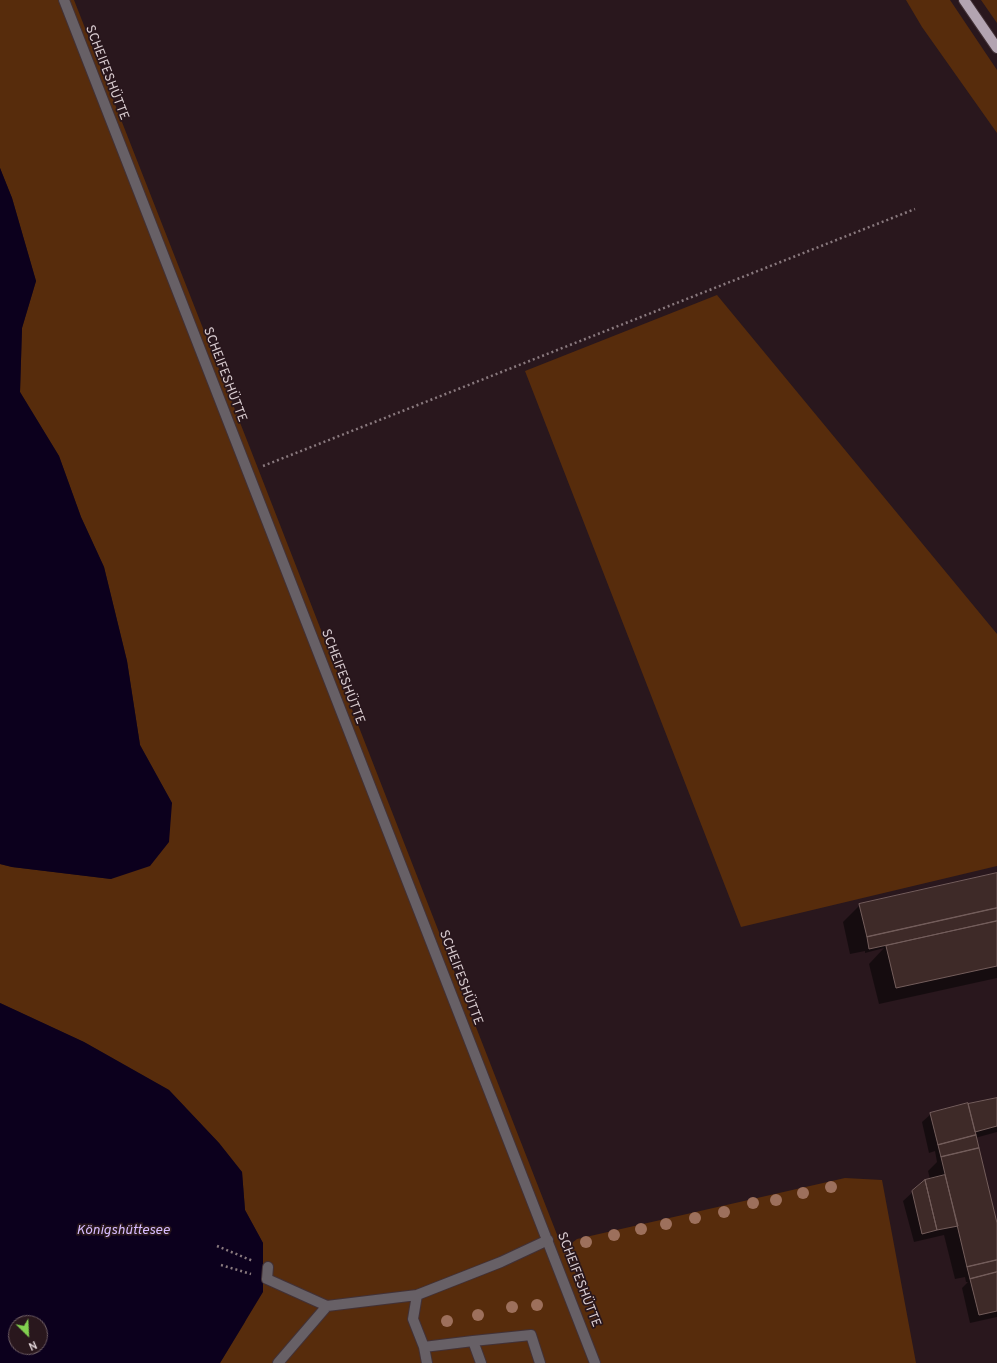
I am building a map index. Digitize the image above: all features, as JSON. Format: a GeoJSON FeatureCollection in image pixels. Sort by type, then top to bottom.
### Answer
{"type":"FeatureCollection","features":[{"type":"Feature","properties":{"kind":"main road"},"geometry":{"type":"LineString","coordinates":[[964,0],[997,48]]}},
{"type":"Feature","properties":{"kind":"street","name":"SCHEIFESHÜTTE"},"geometry":{"type":"LineString","coordinates":[[64,0],[595,1363]]}},
{"type":"Feature","properties":{"kind":"street"},"geometry":{"type":"LineString","coordinates":[[268,1267],[267,1279],[327,1306],[417,1295],[501,1262],[548,1240]]}},
{"type":"Feature","properties":{"kind":"street"},"geometry":{"type":"LineString","coordinates":[[417,1295],[413,1319],[424,1347],[427,1363]]}},
{"type":"Feature","properties":{"kind":"street"},"geometry":{"type":"LineString","coordinates":[[278,1363],[327,1306]]}},
{"type":"Feature","properties":{"kind":"street"},"geometry":{"type":"LineString","coordinates":[[424,1347],[531,1336],[540,1363]]}},
{"type":"Feature","properties":{"kind":"street"},"geometry":{"type":"LineString","coordinates":[[473,1341],[481,1363]]}},
{"type":"Feature","properties":{"kind":"path"},"geometry":{"type":"LineString","coordinates":[[248,472],[915,209]]}},
{"type":"Feature","properties":{"kind":"path"},"geometry":{"type":"LineString","coordinates":[[217,1246],[268,1267]]}},
{"type":"Feature","properties":{"kind":"path"},"geometry":{"type":"LineString","coordinates":[[221,1265],[267,1279]]}},
{"type":"Feature","properties":{"kind":"shaded area"},"geometry":{"type":"Polygon","coordinates":[[[0,0],[74,0],[563,1250],[577,1239],[845,1178],[882,1180],[916,1363],[220,1363],[245,1322],[263,1243],[245,1210],[242,1172],[219,1143],[169,1090],[84,1042],[0,1003],[0,864],[12,867],[111,879],[172,803],[140,745],[127,661],[104,567],[81,517],[59,456],[20,392],[22,328],[36,281],[12,198],[0,168],[0,0]]]}},
{"type":"Feature","properties":{"kind":"shaded area"},"geometry":{"type":"Polygon","coordinates":[[[906,0],[950,0],[997,70],[997,133],[922,27],[906,0]]]}},
{"type":"Feature","properties":{"kind":"shaded area"},"geometry":{"type":"Polygon","coordinates":[[[981,0],[997,0],[997,23],[981,0]]]}},
{"type":"Feature","properties":{"kind":"shaded area"},"geometry":{"type":"Polygon","coordinates":[[[717,295],[997,634],[997,866],[741,927],[525,371],[717,295]]]}},
{"type":"Feature","properties":{"kind":"water"},"geometry":{"type":"Polygon","coordinates":[[[0,168],[12,198],[36,281],[22,328],[20,392],[59,456],[81,517],[104,567],[127,661],[140,745],[172,803],[169,842],[150,866],[111,879],[12,867],[0,864],[0,168]]]}},
{"type":"Feature","properties":{"kind":"water","name":"Königshüttesee"},"geometry":{"type":"Polygon","coordinates":[[[0,1003],[84,1042],[169,1090],[219,1143],[242,1172],[245,1210],[263,1243],[263,1292],[220,1363],[0,1363],[0,1003]]]}},
{"type":"Feature","properties":{"kind":"building"},"geometry":{"type":"Polygon","coordinates":[[[997,873],[997,908],[867,937],[859,904],[997,873]]]}},
{"type":"Feature","properties":{"kind":"building"},"geometry":{"type":"Polygon","coordinates":[[[997,908],[997,921],[869,949],[867,937],[997,908]]]}},
{"type":"Feature","properties":{"kind":"building"},"geometry":{"type":"Polygon","coordinates":[[[997,921],[997,966],[896,988],[886,946],[997,921]]]}},
{"type":"Feature","properties":{"kind":"building"},"geometry":{"type":"Polygon","coordinates":[[[997,1098],[997,1126],[975,1132],[968,1104],[997,1098]]]}},
{"type":"Feature","properties":{"kind":"building"},"geometry":{"type":"Polygon","coordinates":[[[968,1103],[976,1135],[938,1145],[930,1113],[968,1103]]]}},
{"type":"Feature","properties":{"kind":"building"},"geometry":{"type":"Polygon","coordinates":[[[976,1135],[979,1148],[941,1157],[938,1145],[976,1135]]]}},
{"type":"Feature","properties":{"kind":"building"},"geometry":{"type":"Polygon","coordinates":[[[979,1148],[997,1223],[997,1260],[967,1267],[941,1157],[979,1148]]]}},
{"type":"Feature","properties":{"kind":"building"},"geometry":{"type":"Polygon","coordinates":[[[945,1175],[958,1226],[937,1230],[925,1180],[945,1175]]]}},
{"type":"Feature","properties":{"kind":"building"},"geometry":{"type":"Polygon","coordinates":[[[925,1180],[937,1230],[922,1234],[912,1191],[925,1180]]]}},
{"type":"Feature","properties":{"kind":"building"},"geometry":{"type":"Polygon","coordinates":[[[997,1260],[997,1272],[970,1279],[967,1267],[997,1260]]]}},
{"type":"Feature","properties":{"kind":"building"},"geometry":{"type":"Polygon","coordinates":[[[997,1272],[997,1311],[979,1315],[970,1279],[997,1272]]]}}]}
